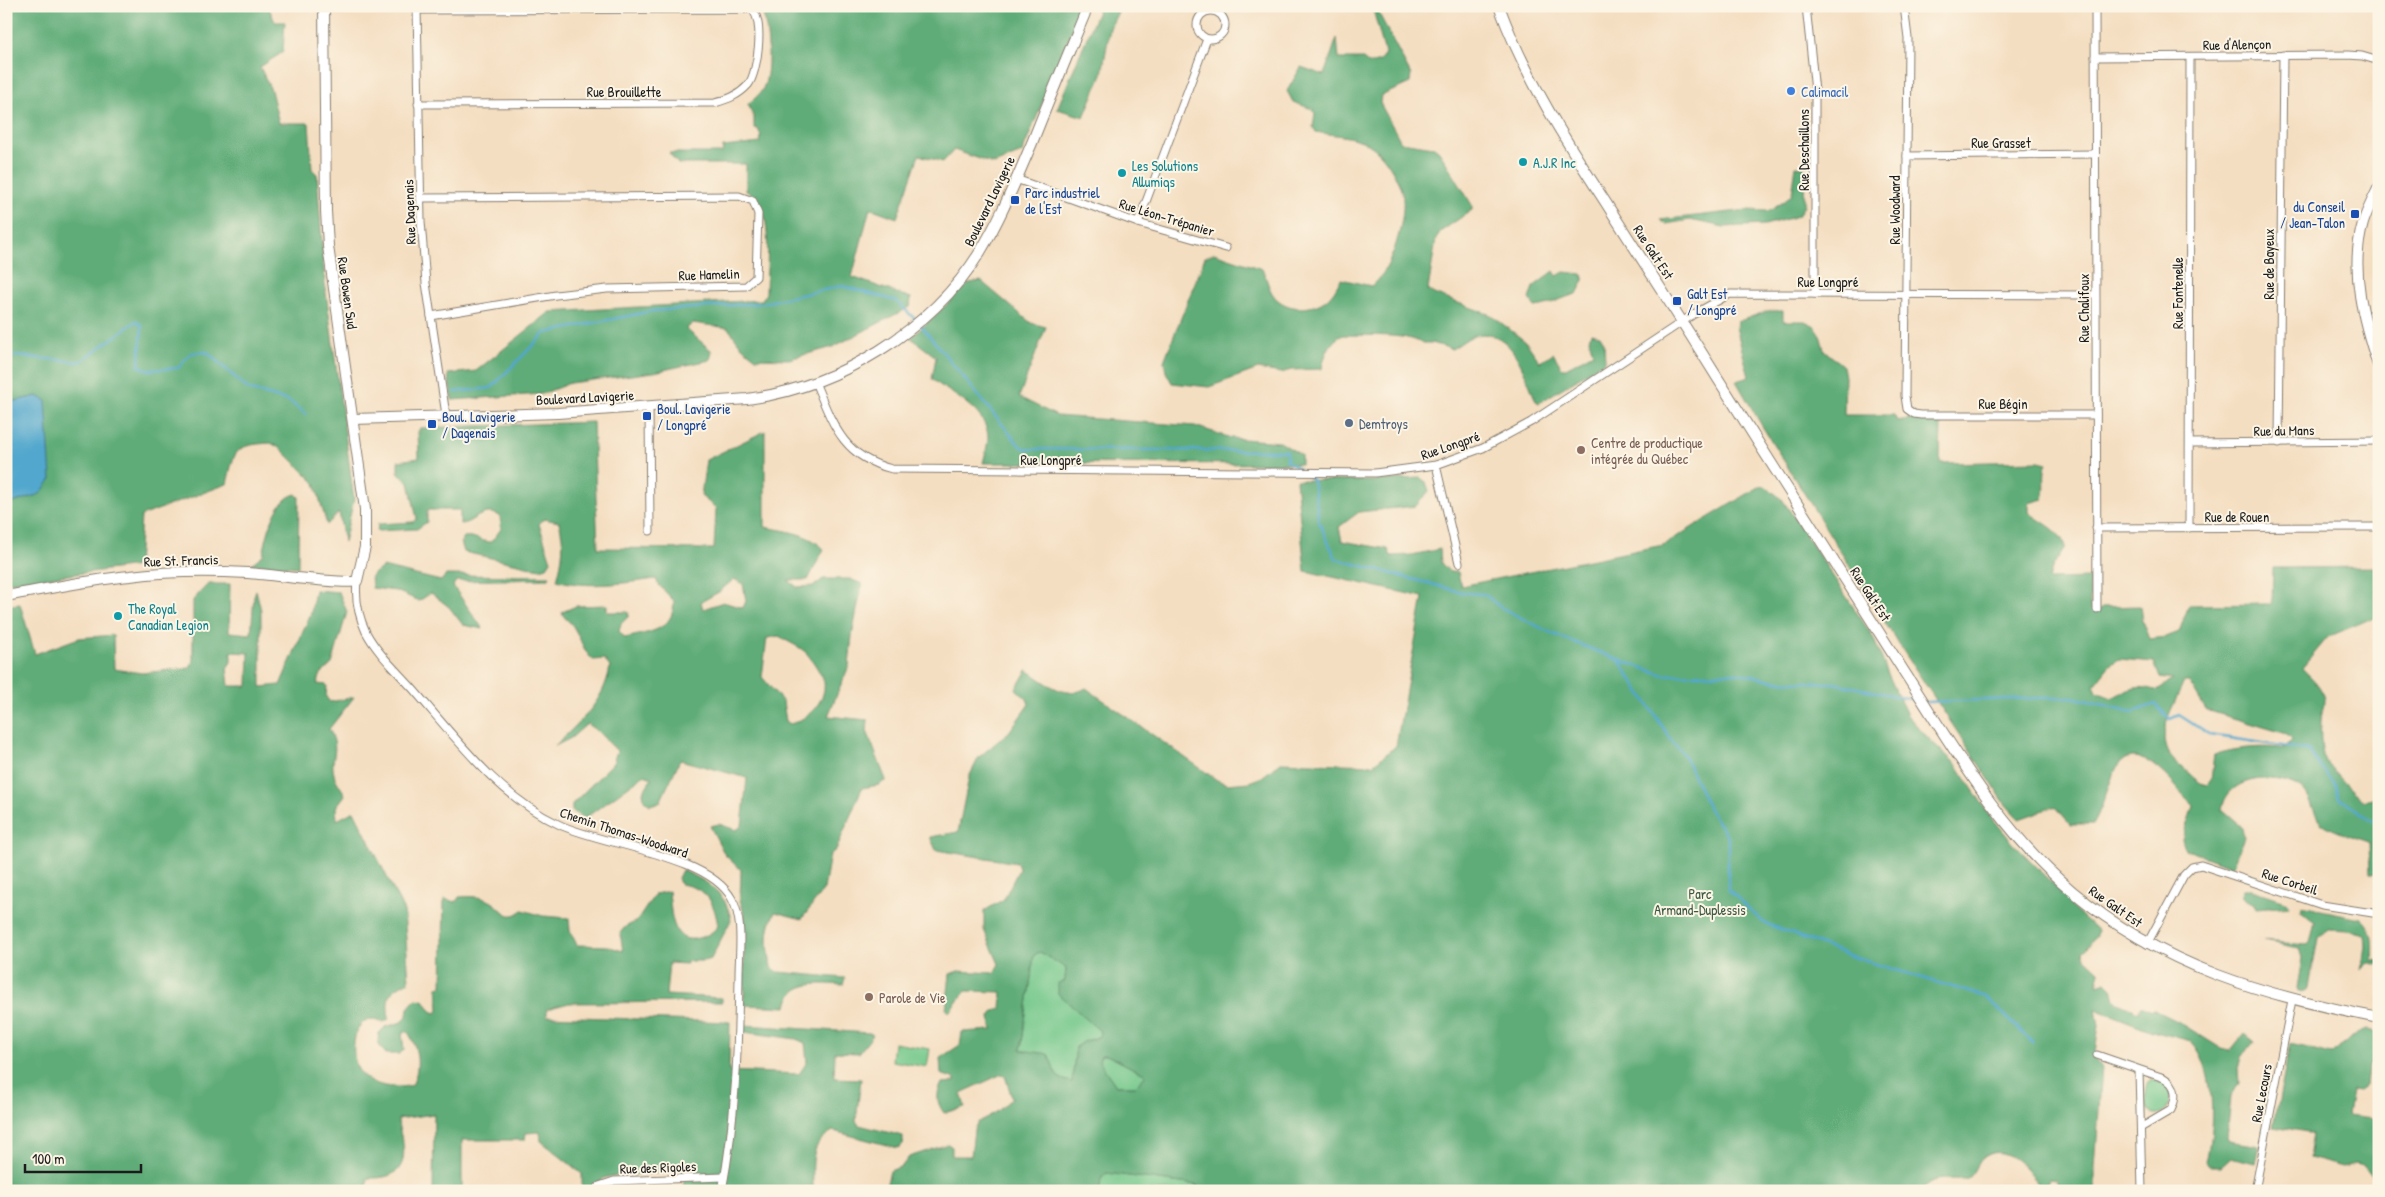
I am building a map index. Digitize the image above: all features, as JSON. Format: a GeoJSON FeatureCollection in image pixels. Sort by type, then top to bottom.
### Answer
{"type":"FeatureCollection","features":[{"type":"Feature","properties":{"kind":"street","name":"Rue Bowen Sud"},"geometry":{"type":"LineString","coordinates":[[324,6],[328,246],[365,509],[365,547],[357,580]]}},
{"type":"Feature","properties":{"kind":"street","name":"Boulevard Lavigerie"},"geometry":{"type":"LineString","coordinates":[[353,419],[558,413],[755,398],[815,382],[892,342],[937,304],[979,254],[1002,213],[1088,6]]}},
{"type":"Feature","properties":{"kind":"street","name":"Rue Galt Est"},"geometry":{"type":"LineString","coordinates":[[1499,6],[1518,52],[1548,111],[1801,512],[1991,804],[2052,873],[2102,914],[2147,944],[2210,974],[2292,1000],[2379,1018]]}},
{"type":"Feature","properties":{"kind":"street","name":"Rue Deschaillons"},"geometry":{"type":"LineString","coordinates":[[1806,6],[1815,91],[1815,294]]}},
{"type":"Feature","properties":{"kind":"street","name":"Rue Woodward"},"geometry":{"type":"LineString","coordinates":[[1904,6],[1907,29],[1906,396],[1907,409],[1910,412]]}},
{"type":"Feature","properties":{"kind":"street","name":"Rue Chalifoux"},"geometry":{"type":"LineString","coordinates":[[2094,6],[2097,609]]}},
{"type":"Feature","properties":{"kind":"street","name":"Rue Brouillette"},"geometry":{"type":"LineString","coordinates":[[417,8],[751,8],[755,12],[757,19],[758,60],[754,76],[735,98],[715,103],[418,104]]}},
{"type":"Feature","properties":{"kind":"street","name":"Rue Dagenais"},"geometry":{"type":"LineString","coordinates":[[417,8],[420,198],[423,252],[446,415]]}},
{"type":"Feature","properties":{"kind":"street"},"geometry":{"type":"LineString","coordinates":[[1212,11],[1223,16],[1225,28],[1219,38],[1207,39],[1198,32],[1196,26],[1201,15],[1212,11]]}},
{"type":"Feature","properties":{"kind":"street"},"geometry":{"type":"LineString","coordinates":[[1138,223],[1207,39]]}},
{"type":"Feature","properties":{"kind":"street","name":"Rue d'Alençon"},"geometry":{"type":"LineString","coordinates":[[2095,56],[2190,57],[2348,54],[2379,61]]}},
{"type":"Feature","properties":{"kind":"street","name":"Rue de Bayeux"},"geometry":{"type":"LineString","coordinates":[[2279,442],[2282,55]]}},
{"type":"Feature","properties":{"kind":"street","name":"Rue Fontenelle"},"geometry":{"type":"LineString","coordinates":[[2189,528],[2190,57]]}},
{"type":"Feature","properties":{"kind":"street","name":"Rue Grasset"},"geometry":{"type":"LineString","coordinates":[[1907,156],[2095,154]]}},
{"type":"Feature","properties":{"kind":"street","name":"Rue Léon-Trépanier"},"geometry":{"type":"LineString","coordinates":[[1016,179],[1138,223],[1226,248]]}},
{"type":"Feature","properties":{"kind":"street"},"geometry":{"type":"LineString","coordinates":[[2379,187],[2363,223],[2358,263],[2363,312],[2379,368]]}},
{"type":"Feature","properties":{"kind":"street","name":"Rue Hamelin"},"geometry":{"type":"LineString","coordinates":[[420,198],[739,196],[753,201],[758,214],[756,277],[746,286],[607,289],[556,295],[431,316]]}},
{"type":"Feature","properties":{"kind":"street","name":"Rue Longpré"},"geometry":{"type":"LineString","coordinates":[[815,382],[830,418],[843,440],[860,456],[892,470],[1375,473],[1436,465],[1483,448],[1531,422],[1714,301],[1730,294],[2095,295]]}},
{"type":"Feature","properties":{"kind":"street"},"geometry":{"type":"LineString","coordinates":[[650,407],[650,531]]}},
{"type":"Feature","properties":{"kind":"street","name":"Rue Bégin"},"geometry":{"type":"LineString","coordinates":[[1910,412],[1929,415],[2096,415]]}},
{"type":"Feature","properties":{"kind":"street","name":"Rue du Mans"},"geometry":{"type":"LineString","coordinates":[[2190,444],[2379,441]]}},
{"type":"Feature","properties":{"kind":"street"},"geometry":{"type":"LineString","coordinates":[[1436,465],[1458,563]]}},
{"type":"Feature","properties":{"kind":"street","name":"Rue de Rouen"},"geometry":{"type":"LineString","coordinates":[[2096,528],[2379,527]]}},
{"type":"Feature","properties":{"kind":"street","name":"Rue St. Francis"},"geometry":{"type":"LineString","coordinates":[[6,596],[124,576],[169,572],[228,572],[344,582],[357,580]]}},
{"type":"Feature","properties":{"kind":"street","name":"Chemin Thomas-Woodward"},"geometry":{"type":"LineString","coordinates":[[357,580],[356,598],[359,616],[377,648],[504,788],[530,809],[560,825],[592,837],[677,861],[706,874],[729,894],[738,918],[738,1020],[735,1093],[722,1191]]}},
{"type":"Feature","properties":{"kind":"street","name":"Rue Corbeil"},"geometry":{"type":"LineString","coordinates":[[2147,944],[2184,875],[2196,866],[2210,867],[2322,905],[2379,914]]}},
{"type":"Feature","properties":{"kind":"street","name":"Rue Lecours"},"geometry":{"type":"LineString","coordinates":[[2255,1191],[2292,1000]]}},
{"type":"Feature","properties":{"kind":"street"},"geometry":{"type":"LineString","coordinates":[[2098,1055],[2168,1081],[2172,1085],[2175,1097],[2171,1110],[2142,1127]]}},
{"type":"Feature","properties":{"kind":"street"},"geometry":{"type":"LineString","coordinates":[[2139,1071],[2142,1127],[2142,1191]]}},
{"type":"Feature","properties":{"kind":"street","name":"Rue des Rigoles"},"geometry":{"type":"LineString","coordinates":[[595,1191],[599,1186],[614,1181],[724,1177]]}},
{"type":"Feature","properties":{"kind":"green space"},"geometry":{"type":"Polygon","coordinates":[[[6,6],[268,6],[275,22],[285,22],[283,52],[260,67],[271,90],[279,123],[309,123],[312,169],[317,174],[325,285],[354,499],[344,542],[339,512],[327,525],[315,483],[281,449],[271,443],[249,445],[242,448],[234,457],[227,484],[141,516],[138,566],[6,583],[6,505],[40,494],[37,396],[6,403],[6,6]]]}},
{"type":"Feature","properties":{"kind":"green space"},"geometry":{"type":"Polygon","coordinates":[[[759,6],[1082,6],[1022,153],[994,164],[954,150],[943,162],[919,155],[897,218],[870,208],[852,277],[911,298],[910,307],[833,347],[789,359],[756,358],[742,347],[728,328],[693,323],[686,329],[712,351],[710,360],[654,372],[570,383],[542,394],[452,400],[448,374],[476,371],[550,312],[762,300],[766,293],[768,251],[766,221],[762,207],[755,197],[746,191],[746,164],[678,164],[669,153],[722,153],[723,147],[760,143],[761,136],[758,129],[754,128],[754,118],[748,104],[763,89],[768,69],[767,33],[759,6]]]}},
{"type":"Feature","properties":{"kind":"green space"},"geometry":{"type":"Polygon","coordinates":[[[1100,6],[1121,6],[1110,28],[1102,74],[1084,117],[1057,109],[1100,6]]]}},
{"type":"Feature","properties":{"kind":"green space"},"geometry":{"type":"Polygon","coordinates":[[[1372,6],[1375,6],[1411,75],[1410,83],[1381,96],[1380,103],[1401,142],[1434,147],[1439,151],[1472,205],[1472,210],[1440,232],[1436,239],[1428,290],[1434,294],[1491,315],[1526,342],[1540,362],[1553,353],[1562,368],[1566,368],[1593,353],[1589,339],[1591,333],[1600,335],[1604,342],[1605,361],[1539,403],[1536,401],[1516,356],[1499,338],[1489,335],[1473,336],[1452,349],[1405,338],[1343,335],[1338,337],[1328,349],[1322,369],[1291,370],[1281,373],[1258,369],[1209,387],[1172,383],[1166,372],[1164,361],[1205,257],[1214,253],[1262,269],[1275,297],[1284,304],[1298,308],[1320,304],[1326,300],[1334,292],[1341,279],[1371,286],[1385,270],[1396,243],[1402,215],[1402,193],[1397,179],[1379,153],[1363,141],[1316,132],[1313,127],[1315,113],[1312,109],[1293,102],[1287,91],[1301,67],[1324,75],[1337,38],[1339,59],[1363,59],[1369,64],[1380,61],[1385,53],[1372,6]]]}},
{"type":"Feature","properties":{"kind":"green space"},"geometry":{"type":"Polygon","coordinates":[[[1796,166],[1805,167],[1804,205],[1798,216],[1765,225],[1724,227],[1690,220],[1666,224],[1660,220],[1748,210],[1771,210],[1785,201],[1792,193],[1796,166]]]}},
{"type":"Feature","properties":{"kind":"green space"},"geometry":{"type":"Polygon","coordinates":[[[1554,271],[1557,276],[1564,272],[1582,274],[1584,280],[1577,294],[1535,307],[1529,299],[1533,287],[1554,271]]]}},
{"type":"Feature","properties":{"kind":"green space"},"geometry":{"type":"Polygon","coordinates":[[[981,281],[1031,323],[1046,327],[1019,397],[1057,416],[1195,426],[1231,438],[1280,442],[1301,455],[1301,464],[983,463],[988,436],[986,426],[966,403],[932,379],[936,357],[911,338],[970,283],[981,281]]]}},
{"type":"Feature","properties":{"kind":"green space"},"geometry":{"type":"Polygon","coordinates":[[[1767,311],[1783,311],[1783,321],[1805,321],[1815,326],[1824,350],[1843,366],[1845,377],[1844,415],[1894,415],[1897,421],[1914,418],[1925,422],[1941,422],[1940,463],[2039,461],[2047,463],[2043,499],[2029,503],[2029,512],[2055,531],[2065,547],[2053,566],[2049,579],[2090,578],[2090,606],[2093,611],[2099,611],[2103,607],[2140,606],[2142,621],[2149,639],[2166,637],[2179,632],[2189,605],[2272,604],[2273,568],[2379,567],[2379,615],[2328,637],[2302,668],[2317,684],[2324,698],[2321,734],[2322,752],[2325,760],[2348,786],[2364,800],[2379,796],[2379,874],[2370,873],[2369,842],[2338,832],[2322,823],[2303,790],[2281,780],[2261,779],[2241,784],[2233,789],[2225,799],[2222,810],[2242,827],[2244,837],[2232,867],[2185,849],[2182,839],[2193,806],[2156,767],[2145,760],[2134,757],[2123,760],[2115,771],[2093,824],[2070,824],[2057,808],[2053,807],[2019,819],[2006,805],[1896,640],[1762,426],[1736,381],[1749,377],[1736,327],[1737,322],[1767,311]],[[2119,659],[2109,666],[2094,685],[2097,692],[2112,698],[2133,688],[2156,691],[2172,680],[2160,678],[2154,662],[2119,659]],[[2184,682],[2168,717],[2164,739],[2167,750],[2173,760],[2200,783],[2207,785],[2211,780],[2214,755],[2249,748],[2268,747],[2285,749],[2292,739],[2287,734],[2206,710],[2189,682],[2184,682]]]}},
{"type":"Feature","properties":{"kind":"green space"},"geometry":{"type":"Polygon","coordinates":[[[593,422],[598,548],[714,549],[716,508],[701,496],[706,460],[765,431],[765,527],[804,536],[824,549],[808,580],[788,580],[797,587],[814,586],[823,579],[850,579],[862,584],[852,636],[849,666],[828,716],[868,720],[867,731],[886,780],[879,785],[862,788],[836,850],[830,854],[824,889],[802,919],[775,912],[768,939],[771,967],[778,972],[845,978],[843,985],[818,984],[801,987],[790,998],[787,1007],[744,1005],[744,913],[740,900],[741,870],[725,855],[710,826],[719,824],[736,830],[742,826],[747,778],[680,760],[660,802],[650,805],[644,800],[643,792],[652,778],[644,775],[588,816],[583,818],[572,811],[572,804],[613,763],[617,751],[587,724],[571,738],[555,746],[581,720],[596,701],[607,680],[610,667],[604,659],[593,660],[584,649],[573,626],[564,617],[562,612],[576,606],[607,605],[607,612],[628,612],[629,616],[621,624],[619,631],[625,638],[659,629],[670,619],[674,601],[658,584],[656,579],[593,585],[557,580],[562,551],[559,522],[544,519],[539,524],[551,561],[547,567],[540,569],[464,552],[461,542],[464,537],[491,542],[501,529],[500,516],[494,513],[483,514],[460,524],[460,510],[427,510],[427,522],[417,529],[377,531],[378,524],[413,522],[417,519],[409,483],[398,472],[398,461],[419,458],[418,432],[420,428],[593,422]],[[734,579],[719,592],[701,602],[703,609],[723,602],[743,608],[746,601],[743,584],[734,579]],[[779,636],[767,638],[762,677],[783,702],[786,721],[790,724],[809,714],[819,703],[824,689],[824,682],[817,668],[805,652],[779,636]]]}},
{"type":"Feature","properties":{"kind":"green space","name":"Parc Armand-Duplessis"},"geometry":{"type":"Polygon","coordinates":[[[1420,478],[1426,482],[1429,491],[1416,506],[1359,512],[1339,527],[1342,541],[1388,549],[1391,556],[1412,555],[1440,549],[1441,563],[1450,572],[1458,572],[1461,586],[1663,545],[1759,487],[1765,486],[1782,499],[1873,637],[1907,715],[1956,764],[1989,814],[2012,842],[2070,900],[2071,906],[2097,930],[2096,936],[2083,952],[2085,958],[2100,972],[2097,985],[2106,982],[2112,988],[2115,1000],[2138,1012],[2141,1006],[2152,1011],[2153,1009],[2179,1022],[2222,1049],[2230,1051],[2244,1034],[2254,1042],[2241,1057],[2238,1069],[2239,1083],[2231,1097],[2227,1138],[2229,1141],[2259,1146],[2255,1163],[2231,1157],[2221,1166],[2209,1166],[2206,1162],[2212,1116],[2209,1082],[2199,1053],[2191,1041],[2152,1031],[2096,1009],[2099,1026],[2094,1059],[2102,1067],[2095,1191],[2057,1191],[2057,1180],[2048,1179],[2046,1183],[2038,1184],[2021,1164],[2005,1154],[1997,1152],[1981,1159],[1969,1177],[1964,1179],[1935,1180],[1921,1191],[1196,1191],[1197,1185],[1107,1173],[1102,1177],[1099,1191],[885,1191],[890,1171],[902,1166],[909,1157],[948,1144],[952,1147],[952,1156],[971,1156],[974,1130],[977,1123],[998,1111],[1012,1098],[1005,1076],[1002,1074],[961,1093],[965,1107],[944,1113],[939,1105],[938,1098],[942,1083],[955,1082],[955,1079],[941,1074],[940,1058],[960,1045],[962,1032],[992,1030],[990,1017],[994,1011],[1001,1009],[1002,992],[966,991],[949,1012],[946,1010],[950,974],[958,971],[994,973],[999,964],[984,930],[984,911],[1004,899],[1019,869],[1017,863],[936,850],[930,837],[958,832],[969,777],[979,757],[1009,732],[1029,704],[1027,699],[1016,689],[1027,670],[1048,684],[1063,691],[1078,691],[1086,688],[1217,780],[1227,784],[1249,782],[1262,777],[1281,762],[1373,765],[1396,746],[1423,597],[1305,571],[1296,480],[1371,481],[1420,478]],[[1040,952],[1034,955],[1021,1050],[1048,1054],[1057,1076],[1072,1082],[1076,1047],[1081,1043],[1100,1036],[1101,1032],[1058,994],[1058,983],[1065,981],[1066,968],[1040,952]],[[1101,1055],[1099,1061],[1116,1086],[1136,1086],[1146,1075],[1107,1055],[1101,1055]]]}},
{"type":"Feature","properties":{"kind":"green space"},"geometry":{"type":"Polygon","coordinates":[[[296,494],[299,497],[298,567],[251,564],[263,555],[269,529],[277,510],[288,497],[296,494]]]}},
{"type":"Feature","properties":{"kind":"green space"},"geometry":{"type":"Polygon","coordinates":[[[383,567],[441,581],[446,575],[550,576],[548,579],[456,581],[453,586],[483,629],[463,625],[449,607],[431,593],[419,601],[396,591],[372,588],[371,576],[383,567]]]}},
{"type":"Feature","properties":{"kind":"green space"},"geometry":{"type":"Polygon","coordinates":[[[208,584],[230,584],[229,632],[251,634],[256,590],[261,610],[261,687],[280,685],[311,613],[315,590],[339,592],[347,612],[332,664],[321,674],[317,684],[327,685],[326,697],[330,702],[354,697],[329,729],[333,737],[335,749],[333,770],[345,795],[336,807],[337,820],[354,811],[404,911],[409,981],[390,995],[388,999],[389,1019],[383,1022],[374,1019],[366,1020],[356,1032],[354,1041],[355,1059],[357,1067],[367,1079],[381,1085],[397,1087],[412,1085],[415,1078],[417,1072],[416,1050],[407,1031],[402,1033],[404,1050],[399,1054],[386,1054],[379,1045],[378,1034],[385,1027],[402,1022],[407,1016],[408,1008],[416,999],[424,1000],[431,1011],[436,1013],[439,1009],[437,987],[442,986],[444,899],[456,902],[459,897],[479,897],[495,904],[509,915],[517,914],[523,910],[543,916],[569,918],[570,931],[577,945],[607,946],[623,951],[620,933],[625,927],[637,921],[655,894],[669,891],[674,925],[682,937],[689,939],[701,937],[714,931],[718,926],[714,909],[708,897],[697,889],[680,884],[678,878],[682,870],[707,883],[720,894],[731,920],[711,959],[687,961],[687,964],[669,963],[666,995],[722,998],[722,1002],[569,1003],[547,1009],[547,1016],[730,1022],[729,1071],[799,1074],[807,1062],[805,1043],[796,1039],[744,1032],[744,1025],[870,1033],[873,1035],[859,1053],[835,1052],[834,1078],[861,1079],[856,1121],[859,1125],[903,1136],[903,1144],[898,1148],[833,1131],[820,1142],[814,1154],[813,1186],[817,1191],[684,1191],[683,1172],[613,1176],[604,1178],[591,1191],[582,1191],[582,1174],[541,1141],[540,1132],[526,1133],[525,1140],[462,1140],[462,1191],[433,1191],[434,1114],[398,1119],[404,1152],[401,1166],[397,1171],[385,1177],[368,1178],[369,1191],[6,1191],[6,606],[20,604],[35,654],[79,638],[113,635],[114,669],[142,673],[190,668],[193,661],[193,600],[208,584]],[[231,652],[231,662],[227,668],[229,686],[248,686],[249,653],[231,652]]]}},
{"type":"Feature","properties":{"kind":"green space"},"geometry":{"type":"Polygon","coordinates":[[[2242,890],[2252,890],[2288,902],[2290,906],[2257,909],[2255,904],[2244,899],[2241,895],[2242,890]]]}},
{"type":"Feature","properties":{"kind":"green space"},"geometry":{"type":"Polygon","coordinates":[[[2301,906],[2361,918],[2370,932],[2372,960],[2379,961],[2379,965],[2367,962],[2362,970],[2366,945],[2365,934],[2348,930],[2328,929],[2318,938],[2309,988],[2305,991],[2298,991],[2302,958],[2299,948],[2263,941],[2307,945],[2310,943],[2315,922],[2300,911],[2301,906]]]}},
{"type":"Feature","properties":{"kind":"green space"},"geometry":{"type":"Polygon","coordinates":[[[1040,952],[1066,968],[1065,981],[1101,1032],[1100,1036],[1081,1043],[1076,1047],[1072,1082],[1057,1076],[1051,1061],[1021,1050],[1034,954],[1040,952]]]}},
{"type":"Feature","properties":{"kind":"green space"},"geometry":{"type":"Polygon","coordinates":[[[2366,1030],[2379,1032],[2379,1062],[2374,1061],[2368,1065],[2366,1086],[2360,1090],[2352,1089],[2348,1115],[2379,1119],[2379,1145],[2376,1150],[2379,1156],[2379,1179],[2362,1166],[2355,1164],[2343,1167],[2309,1158],[2313,1133],[2274,1126],[2290,1044],[2333,1054],[2350,1037],[2366,1030]]]}},
{"type":"Feature","properties":{"kind":"green space"},"geometry":{"type":"Polygon","coordinates":[[[894,1043],[930,1049],[927,1067],[892,1061],[894,1043]]]}},
{"type":"Feature","properties":{"kind":"green space"},"geometry":{"type":"Polygon","coordinates":[[[1101,1055],[1107,1055],[1146,1075],[1136,1086],[1116,1086],[1098,1060],[1101,1055]]]}},
{"type":"Feature","properties":{"kind":"green space"},"geometry":{"type":"Polygon","coordinates":[[[2151,1079],[2166,1083],[2170,1089],[2171,1095],[2168,1107],[2159,1114],[2148,1111],[2145,1099],[2145,1090],[2151,1079]]]}},
{"type":"Feature","properties":{"kind":"green space"},"geometry":{"type":"Polygon","coordinates":[[[1107,1173],[1197,1185],[1196,1191],[1099,1191],[1102,1177],[1107,1173]]]}},
{"type":"Feature","properties":{"kind":"water"},"geometry":{"type":"Polygon","coordinates":[[[37,396],[46,400],[51,479],[40,494],[6,505],[6,403],[37,396]]]}},
{"type":"Feature","properties":{"kind":"waterway"},"geometry":{"type":"LineString","coordinates":[[455,392],[491,388],[545,333],[652,311],[763,303],[842,286],[896,301],[915,319]]}},
{"type":"Feature","properties":{"kind":"waterway"},"geometry":{"type":"LineString","coordinates":[[6,355],[80,362],[136,321],[142,326],[139,366],[150,370],[178,368],[191,353],[207,352],[248,389],[289,401],[306,414]]}},
{"type":"Feature","properties":{"kind":"waterway"},"geometry":{"type":"LineString","coordinates":[[919,323],[1019,445],[1026,449],[1287,451],[1287,461],[1300,470]]}},
{"type":"Feature","properties":{"kind":"waterway"},"geometry":{"type":"LineString","coordinates":[[1307,475],[1313,480],[1319,522],[1336,559],[1465,593],[1484,594],[1500,607],[1551,633],[1619,660],[1664,675],[1740,673],[1775,681],[1834,683],[1919,701]]}},
{"type":"Feature","properties":{"kind":"waterway"},"geometry":{"type":"LineString","coordinates":[[1620,662],[1672,741],[1684,755],[1709,809],[1728,837],[1728,889],[1764,923],[1856,958],[1986,997],[2033,1043]]}},
{"type":"Feature","properties":{"kind":"waterway"},"geometry":{"type":"LineString","coordinates":[[1926,702],[2072,697],[2133,712],[2155,704],[2170,719],[2179,715],[2210,735],[2308,750],[2335,785],[2339,798],[2370,819],[2379,822]]}},
{"type":"Feature","properties":{"kind":"place","name":"Calimacil"},"geometry":{"type":"Point","coordinates":[1791,91]}},
{"type":"Feature","properties":{"kind":"place","name":"A.J.R Inc"},"geometry":{"type":"Point","coordinates":[1523,162]}},
{"type":"Feature","properties":{"kind":"place","name":"Les Solutions Allumiqs"},"geometry":{"type":"Point","coordinates":[1122,173]}},
{"type":"Feature","properties":{"kind":"place","name":"Parc industriel de l'Est"},"geometry":{"type":"Point","coordinates":[1015,200]}},
{"type":"Feature","properties":{"kind":"place","name":"du Conseil / Jean-Talon"},"geometry":{"type":"Point","coordinates":[2355,214]}},
{"type":"Feature","properties":{"kind":"place","name":"Galt Est / Longpré"},"geometry":{"type":"Point","coordinates":[1677,301]}},
{"type":"Feature","properties":{"kind":"place","name":"Boul. Lavigerie / Longpré"},"geometry":{"type":"Point","coordinates":[647,416]}},
{"type":"Feature","properties":{"kind":"place","name":"Demtroys"},"geometry":{"type":"Point","coordinates":[1349,423]}},
{"type":"Feature","properties":{"kind":"place","name":"Boul. Lavigerie / Dagenais"},"geometry":{"type":"Point","coordinates":[432,424]}},
{"type":"Feature","properties":{"kind":"place","name":"Centre de productique intégrée du Québec"},"geometry":{"type":"Point","coordinates":[1581,450]}},
{"type":"Feature","properties":{"kind":"place","name":"The Royal Canadian Legion"},"geometry":{"type":"Point","coordinates":[118,616]}},
{"type":"Feature","properties":{"kind":"place","name":"Parole de Vie"},"geometry":{"type":"Point","coordinates":[869,997]}}]}
